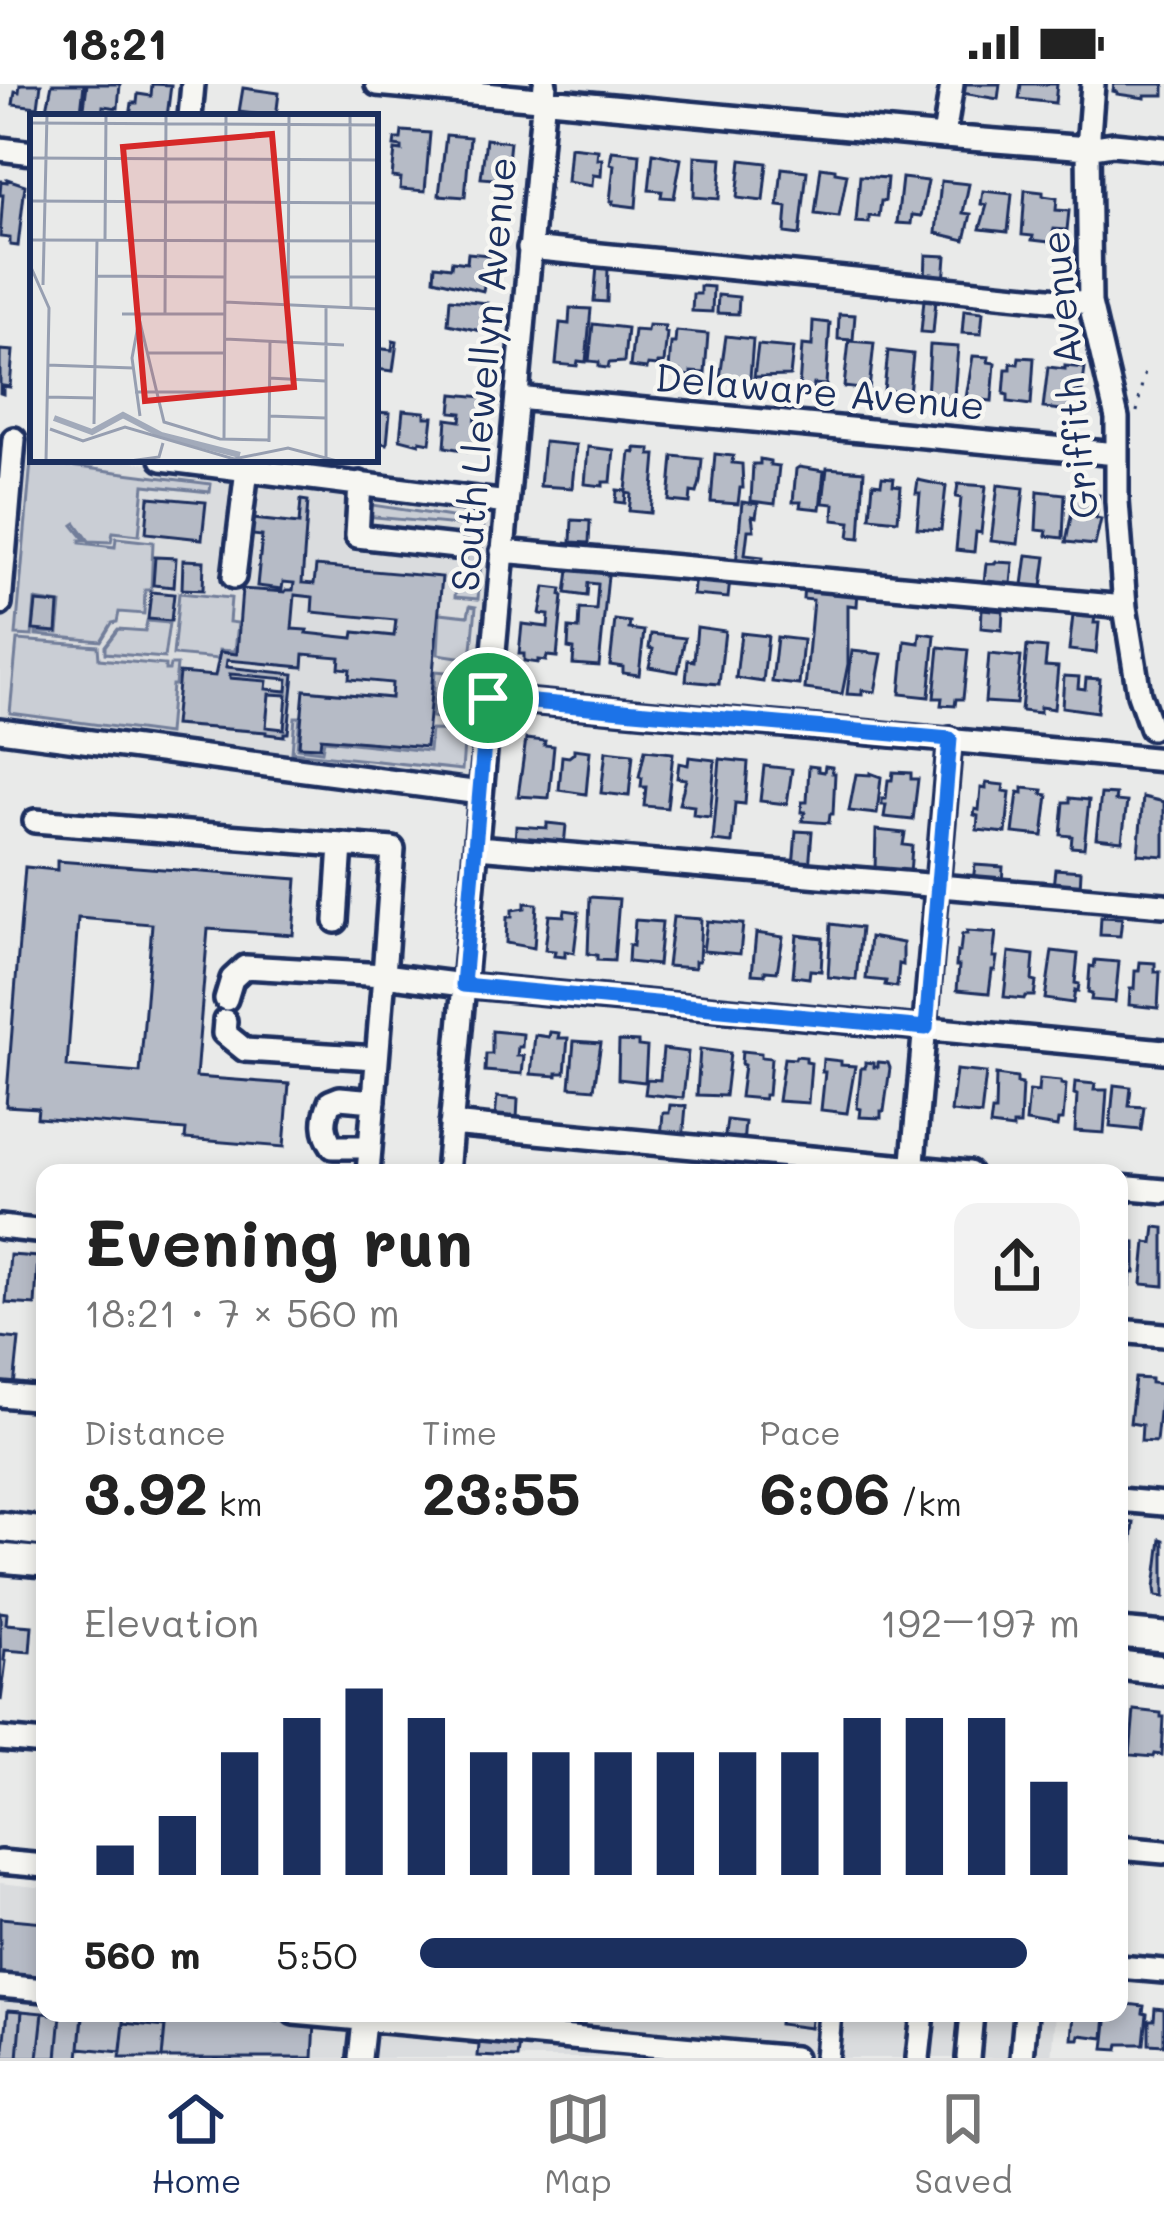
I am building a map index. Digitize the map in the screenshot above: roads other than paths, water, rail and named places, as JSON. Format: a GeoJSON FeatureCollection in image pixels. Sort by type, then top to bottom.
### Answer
{"type":"FeatureCollection","features":[{"type":"Feature","properties":{"kind":"main road"},"geometry":{"type":"LineString","coordinates":[[0,1527],[36,1531]]}},
{"type":"Feature","properties":{"kind":"main road"},"geometry":{"type":"LineString","coordinates":[[0,1558],[36,1561]]}},
{"type":"Feature","properties":{"kind":"main road"},"geometry":{"type":"LineString","coordinates":[[1128,1634],[1164,1637]]}},
{"type":"Feature","properties":{"kind":"main road"},"geometry":{"type":"LineString","coordinates":[[1128,1666],[1164,1670]]}},
{"type":"Feature","properties":{"kind":"street"},"geometry":{"type":"LineString","coordinates":[[190,114],[194,84]]}},
{"type":"Feature","properties":{"kind":"street"},"geometry":{"type":"LineString","coordinates":[[376,84],[544,92],[944,136],[1164,149]]}},
{"type":"Feature","properties":{"kind":"street"},"geometry":{"type":"LineString","coordinates":[[944,136],[952,84]]}},
{"type":"Feature","properties":{"kind":"street","name":"Griffith Avenue"},"geometry":{"type":"LineString","coordinates":[[1093,84],[1088,148],[1090,303],[1117,418],[1126,607],[1139,694],[1151,728]]}},
{"type":"Feature","properties":{"kind":"street","name":"South Llewellyn Avenue"},"geometry":{"type":"LineString","coordinates":[[448,1164],[544,92]]}},
{"type":"Feature","properties":{"kind":"street"},"geometry":{"type":"LineString","coordinates":[[0,148],[30,153]]}},
{"type":"Feature","properties":{"kind":"street"},"geometry":{"type":"LineString","coordinates":[[529,248],[1090,303]]}},
{"type":"Feature","properties":{"kind":"street","name":"Delaware Avenue"},"geometry":{"type":"LineString","coordinates":[[517,398],[1118,454]]}},
{"type":"Feature","properties":{"kind":"street"},"geometry":{"type":"LineString","coordinates":[[0,604],[16,439]]}},
{"type":"Feature","properties":{"kind":"street"},"geometry":{"type":"LineString","coordinates":[[185,462],[507,503]]}},
{"type":"Feature","properties":{"kind":"street"},"geometry":{"type":"LineString","coordinates":[[234,577],[247,470]]}},
{"type":"Feature","properties":{"kind":"street"},"geometry":{"type":"LineString","coordinates":[[359,483],[357,536],[456,547]]}},
{"type":"Feature","properties":{"kind":"street"},"geometry":{"type":"LineString","coordinates":[[502,551],[1126,607]]}},
{"type":"Feature","properties":{"kind":"street"},"geometry":{"type":"LineString","coordinates":[[488,698],[1164,760]]}},
{"type":"Feature","properties":{"kind":"street"},"geometry":{"type":"LineString","coordinates":[[1139,758],[1164,704]]}},
{"type":"Feature","properties":{"kind":"street"},"geometry":{"type":"LineString","coordinates":[[0,730],[480,793]]}},
{"type":"Feature","properties":{"kind":"street"},"geometry":{"type":"LineString","coordinates":[[914,1164],[950,739]]}},
{"type":"Feature","properties":{"kind":"street"},"geometry":{"type":"LineString","coordinates":[[35,820],[393,849],[369,1164]]}},
{"type":"Feature","properties":{"kind":"street"},"geometry":{"type":"LineString","coordinates":[[336,922],[340,844]]}},
{"type":"Feature","properties":{"kind":"street"},"geometry":{"type":"LineString","coordinates":[[477,847],[1164,905]]}},
{"type":"Feature","properties":{"kind":"street"},"geometry":{"type":"LineString","coordinates":[[377,1058],[245,1049],[224,1033],[232,979],[245,967],[384,975],[1164,1051]]}},
{"type":"Feature","properties":{"kind":"street"},"geometry":{"type":"LineString","coordinates":[[370,1147],[333,1147],[325,1136],[324,1117],[330,1102],[340,1098],[374,1102]]}},
{"type":"Feature","properties":{"kind":"street"},"geometry":{"type":"LineString","coordinates":[[451,1124],[853,1164]]}},
{"type":"Feature","properties":{"kind":"street"},"geometry":{"type":"LineString","coordinates":[[1128,1188],[1164,1191]]}},
{"type":"Feature","properties":{"kind":"street"},"geometry":{"type":"LineString","coordinates":[[0,1228],[36,1231]]}},
{"type":"Feature","properties":{"kind":"street"},"geometry":{"type":"LineString","coordinates":[[1128,1332],[1164,1335]]}},
{"type":"Feature","properties":{"kind":"street"},"geometry":{"type":"LineString","coordinates":[[0,1395],[36,1398]]}},
{"type":"Feature","properties":{"kind":"street"},"geometry":{"type":"LineString","coordinates":[[1128,1501],[1164,1504]]}},
{"type":"Feature","properties":{"kind":"street"},"geometry":{"type":"LineString","coordinates":[[0,1739],[36,1742]]}},
{"type":"Feature","properties":{"kind":"street"},"geometry":{"type":"LineString","coordinates":[[1128,1849],[1164,1852]]}},
{"type":"Feature","properties":{"kind":"street"},"geometry":{"type":"LineString","coordinates":[[0,1862],[36,1865]]}},
{"type":"Feature","properties":{"kind":"street"},"geometry":{"type":"LineString","coordinates":[[1128,1968],[1164,1972]]}},
{"type":"Feature","properties":{"kind":"street"},"geometry":{"type":"LineString","coordinates":[[0,1986],[36,1989]]}},
{"type":"Feature","properties":{"kind":"street"},"geometry":{"type":"LineString","coordinates":[[360,2058],[364,2022]]}},
{"type":"Feature","properties":{"kind":"street"},"geometry":{"type":"LineString","coordinates":[[424,2022],[794,2058]]}},
{"type":"Feature","properties":{"kind":"street"},"geometry":{"type":"LineString","coordinates":[[826,2058],[829,2022]]}},
{"type":"Feature","properties":{"kind":"street"},"geometry":{"type":"LineString","coordinates":[[918,2058],[922,2022]]}},
{"type":"Feature","properties":{"kind":"street"},"geometry":{"type":"LineString","coordinates":[[968,2058],[971,2022]]}},
{"type":"Feature","properties":{"kind":"street"},"geometry":{"type":"LineString","coordinates":[[1022,2058],[1025,2022]]}}]}
